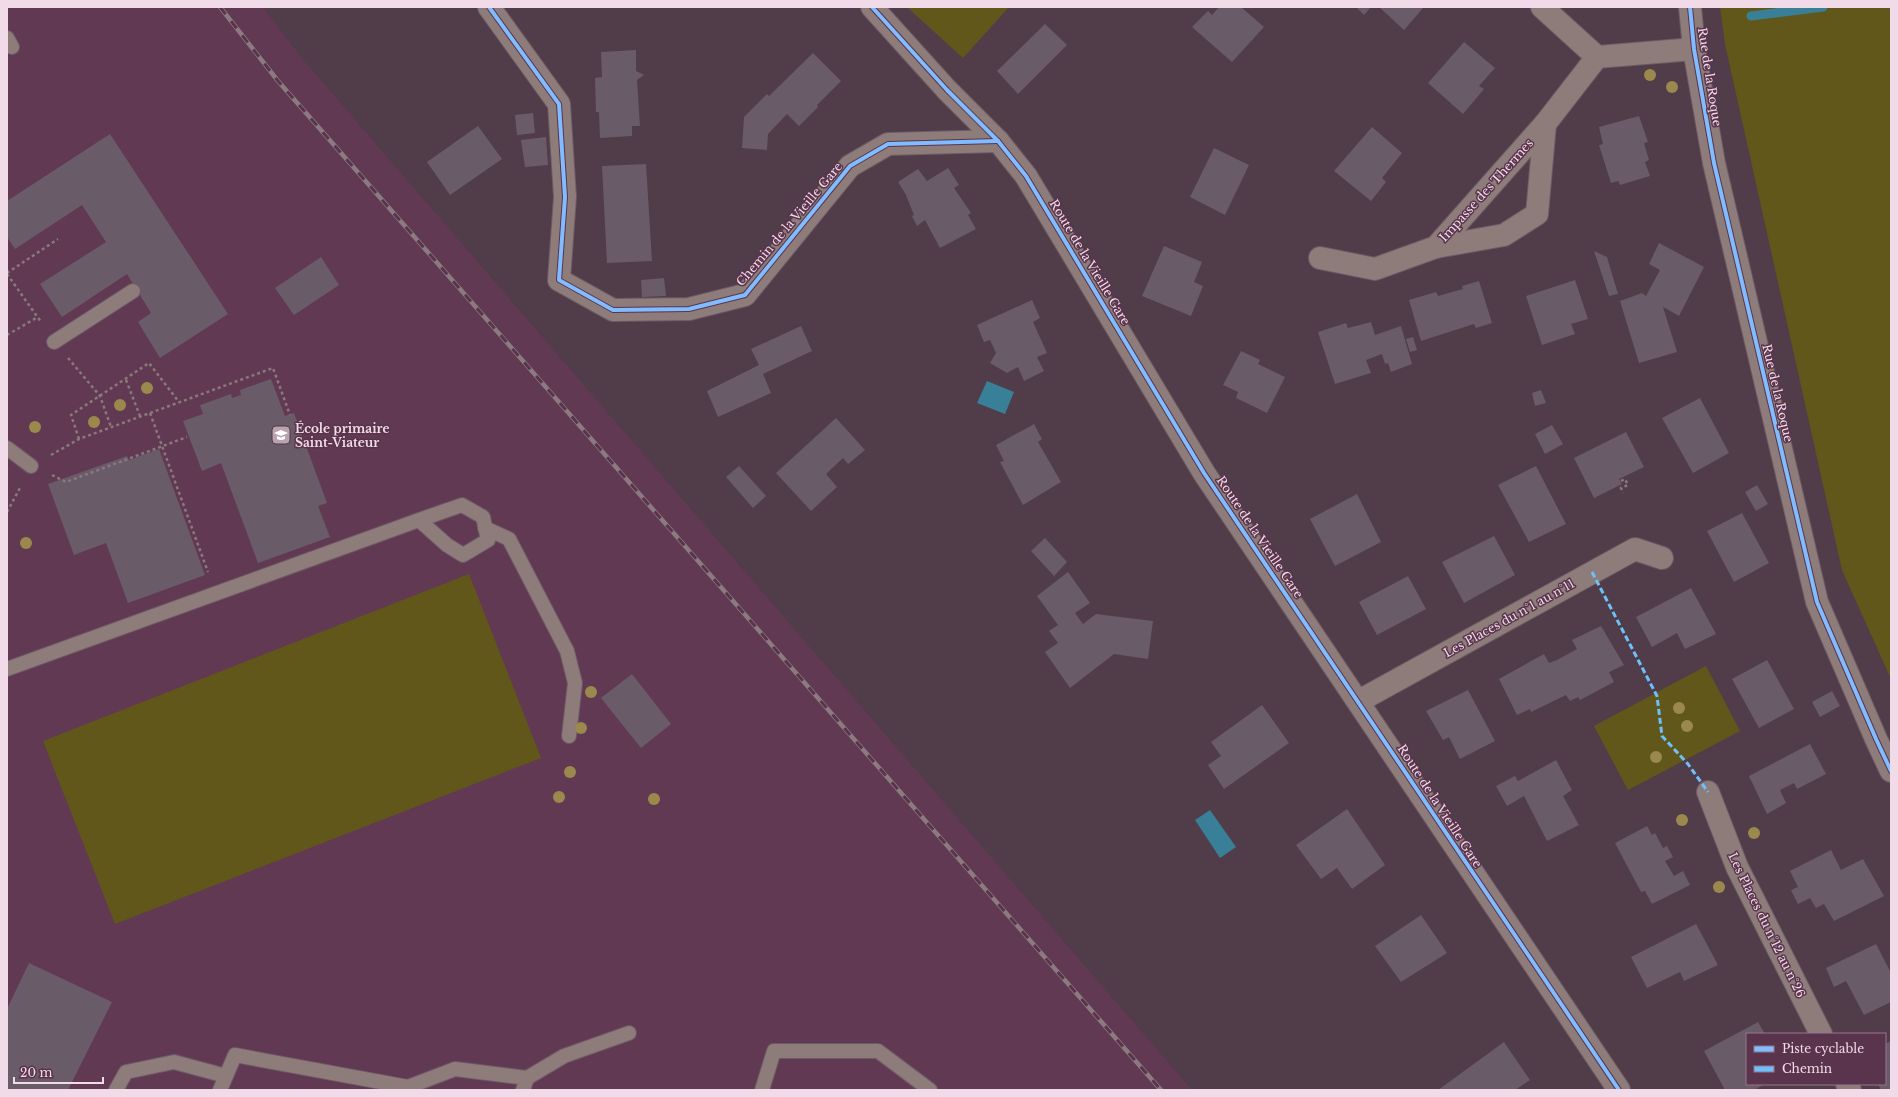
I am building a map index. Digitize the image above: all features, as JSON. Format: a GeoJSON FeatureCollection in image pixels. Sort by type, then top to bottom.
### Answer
{"type":"FeatureCollection","features":[{"type":"Feature","properties":{"kind":"street","name":"Chemin de la Vieille Gare"},"geometry":{"type":"LineString","coordinates":[[489,7],[559,104],[565,197],[559,280],[613,310],[689,309],[745,295],[850,166],[888,144],[998,141]]}},
{"type":"Feature","properties":{"kind":"street","name":"Route de la Vieille Gare"},"geometry":{"type":"LineString","coordinates":[[872,7],[947,90],[998,141],[1026,176],[1204,473],[1359,701],[1525,952],[1619,1090]]}},
{"type":"Feature","properties":{"kind":"street"},"geometry":{"type":"LineString","coordinates":[[1542,7],[1597,57],[1694,49]]}},
{"type":"Feature","properties":{"kind":"street","name":"Rue de la Roque"},"geometry":{"type":"LineString","coordinates":[[1690,7],[1694,49],[1714,163],[1817,602],[1891,771]]}},
{"type":"Feature","properties":{"kind":"street","name":"Impasse des Thermes"},"geometry":{"type":"LineString","coordinates":[[1320,258],[1375,269],[1436,247],[1544,124],[1597,57]]}},
{"type":"Feature","properties":{"kind":"street"},"geometry":{"type":"LineString","coordinates":[[1436,247],[1504,235],[1537,214],[1544,124]]}},
{"type":"Feature","properties":{"kind":"street","name":"Les Places du n°1 au n°11"},"geometry":{"type":"LineString","coordinates":[[1359,701],[1635,549],[1662,558]]}},
{"type":"Feature","properties":{"kind":"street","name":"Les Places du n°12 au n°26"},"geometry":{"type":"LineString","coordinates":[[1708,792],[1737,867],[1820,1033]]}},
{"type":"Feature","properties":{"kind":"lane"},"geometry":{"type":"LineString","coordinates":[[54,342],[133,291]]}},
{"type":"Feature","properties":{"kind":"lane"},"geometry":{"type":"LineString","coordinates":[[7,448],[31,466]]}},
{"type":"Feature","properties":{"kind":"lane"},"geometry":{"type":"LineString","coordinates":[[7,670],[419,520],[462,505],[482,517],[488,540],[463,555],[448,545],[419,520]]}},
{"type":"Feature","properties":{"kind":"lane"},"geometry":{"type":"LineString","coordinates":[[485,528],[509,539],[568,651],[575,683],[569,736]]}},
{"type":"Feature","properties":{"kind":"lane"},"geometry":{"type":"LineString","coordinates":[[220,1090],[235,1056],[407,1088],[455,1069],[525,1084],[564,1056],[629,1033]]}},
{"type":"Feature","properties":{"kind":"lane"},"geometry":{"type":"LineString","coordinates":[[762,1090],[774,1051],[878,1051],[930,1090]]}},
{"type":"Feature","properties":{"kind":"lane"},"geometry":{"type":"LineString","coordinates":[[116,1090],[126,1072],[174,1062],[226,1076]]}},
{"type":"Feature","properties":{"kind":"path"},"geometry":{"type":"LineString","coordinates":[[7,273],[58,239]]}},
{"type":"Feature","properties":{"kind":"path"},"geometry":{"type":"LineString","coordinates":[[7,335],[38,317]]}},
{"type":"Feature","properties":{"kind":"path"},"geometry":{"type":"LineString","coordinates":[[79,439],[71,415],[149,363],[179,402]]}},
{"type":"Feature","properties":{"kind":"path"},"geometry":{"type":"LineString","coordinates":[[7,512],[31,466],[79,439],[273,368],[290,415]]}},
{"type":"Feature","properties":{"kind":"path"},"geometry":{"type":"LineString","coordinates":[[126,379],[140,416]]}},
{"type":"Feature","properties":{"kind":"path"},"geometry":{"type":"LineString","coordinates":[[100,396],[111,427]]}},
{"type":"Feature","properties":{"kind":"path"},"geometry":{"type":"LineString","coordinates":[[150,413],[209,574]]}},
{"type":"Feature","properties":{"kind":"path"},"geometry":{"type":"LineString","coordinates":[[31,466],[66,482],[162,445],[187,437]]}},
{"type":"Feature","properties":{"kind":"path"},"geometry":{"type":"LineString","coordinates":[[1621,482],[1625,479],[1628,485],[1621,488],[1623,493]]}},
{"type":"Feature","properties":{"kind":"shaded area","name":"École primaire Saint-Viateur"},"geometry":{"type":"Polygon","coordinates":[[[7,7],[263,7],[301,57],[1192,1090],[7,1090],[7,7]]]}},
{"type":"Feature","properties":{"kind":"shaded area"},"geometry":{"type":"Polygon","coordinates":[[[907,7],[1009,7],[963,58],[907,7]]]}},
{"type":"Feature","properties":{"kind":"shaded area"},"geometry":{"type":"Polygon","coordinates":[[[1720,7],[1891,7],[1891,679],[1842,570],[1725,44],[1720,7]]]}},
{"type":"Feature","properties":{"kind":"shaded area"},"geometry":{"type":"Polygon","coordinates":[[[469,574],[541,758],[115,924],[43,741],[469,574]]]}},
{"type":"Feature","properties":{"kind":"shaded area"},"geometry":{"type":"Polygon","coordinates":[[[1706,666],[1740,731],[1628,790],[1594,726],[1706,666]]]}},
{"type":"Feature","properties":{"kind":"water"},"geometry":{"type":"Polygon","coordinates":[[[987,381],[1014,392],[1005,414],[977,403],[987,381]]]}},
{"type":"Feature","properties":{"kind":"water"},"geometry":{"type":"Polygon","coordinates":[[[1210,810],[1236,847],[1220,858],[1195,820],[1210,810]]]}},
{"type":"Feature","properties":{"kind":"building"},"geometry":{"type":"Polygon","coordinates":[[[1219,7],[1241,7],[1264,27],[1232,62],[1192,27],[1208,11],[1212,15],[1219,7]]]}},
{"type":"Feature","properties":{"kind":"building"},"geometry":{"type":"Polygon","coordinates":[[[1356,7],[1371,7],[1364,15],[1356,7]]]}},
{"type":"Feature","properties":{"kind":"building"},"geometry":{"type":"Polygon","coordinates":[[[1379,7],[1424,7],[1404,30],[1379,7]]]}},
{"type":"Feature","properties":{"kind":"building"},"geometry":{"type":"Polygon","coordinates":[[[1045,24],[1067,45],[1018,94],[997,71],[1045,24]]]}},
{"type":"Feature","properties":{"kind":"building"},"geometry":{"type":"Polygon","coordinates":[[[1464,42],[1495,68],[1479,86],[1484,89],[1463,114],[1428,83],[1464,42]]]}},
{"type":"Feature","properties":{"kind":"building"},"geometry":{"type":"Polygon","coordinates":[[[636,50],[636,71],[644,75],[637,80],[640,126],[632,126],[632,136],[600,138],[599,112],[596,112],[595,78],[602,77],[601,52],[636,50]]]}},
{"type":"Feature","properties":{"kind":"building"},"geometry":{"type":"Polygon","coordinates":[[[813,53],[841,81],[799,126],[787,114],[768,134],[767,150],[742,148],[744,117],[767,94],[769,96],[813,53]]]}},
{"type":"Feature","properties":{"kind":"building"},"geometry":{"type":"Polygon","coordinates":[[[533,113],[535,133],[517,135],[515,115],[533,113]]]}},
{"type":"Feature","properties":{"kind":"building"},"geometry":{"type":"Polygon","coordinates":[[[1639,116],[1648,142],[1644,143],[1649,160],[1645,162],[1650,176],[1620,185],[1618,181],[1611,183],[1599,145],[1603,144],[1599,127],[1639,116]]]}},
{"type":"Feature","properties":{"kind":"building"},"geometry":{"type":"Polygon","coordinates":[[[478,126],[502,159],[450,195],[427,162],[478,126]]]}},
{"type":"Feature","properties":{"kind":"building"},"geometry":{"type":"Polygon","coordinates":[[[1372,127],[1402,153],[1382,178],[1386,182],[1371,201],[1334,171],[1372,127]]]}},
{"type":"Feature","properties":{"kind":"building"},"geometry":{"type":"Polygon","coordinates":[[[110,134],[228,314],[160,358],[138,322],[151,313],[127,274],[62,317],[40,284],[106,242],[82,205],[15,249],[7,237],[7,201],[110,134]]]}},
{"type":"Feature","properties":{"kind":"building"},"geometry":{"type":"Polygon","coordinates":[[[546,137],[548,165],[525,167],[521,140],[546,137]]]}},
{"type":"Feature","properties":{"kind":"building"},"geometry":{"type":"Polygon","coordinates":[[[1214,148],[1249,165],[1225,215],[1190,197],[1214,148]]]}},
{"type":"Feature","properties":{"kind":"building"},"geometry":{"type":"Polygon","coordinates":[[[646,164],[652,261],[607,263],[602,166],[646,164]]]}},
{"type":"Feature","properties":{"kind":"building"},"geometry":{"type":"Polygon","coordinates":[[[948,168],[959,185],[954,188],[971,213],[968,215],[976,229],[940,248],[925,220],[917,226],[912,216],[914,215],[906,195],[898,182],[918,169],[927,181],[948,168]]]}},
{"type":"Feature","properties":{"kind":"building"},"geometry":{"type":"Polygon","coordinates":[[[1659,243],[1704,267],[1679,316],[1663,307],[1677,352],[1639,363],[1620,301],[1642,293],[1646,296],[1660,270],[1649,264],[1659,243]]]}},
{"type":"Feature","properties":{"kind":"building"},"geometry":{"type":"Polygon","coordinates":[[[1164,246],[1202,262],[1194,282],[1203,286],[1191,316],[1142,296],[1164,246]]]}},
{"type":"Feature","properties":{"kind":"building"},"geometry":{"type":"Polygon","coordinates":[[[1594,251],[1607,257],[1618,294],[1609,296],[1594,251]]]}},
{"type":"Feature","properties":{"kind":"building"},"geometry":{"type":"Polygon","coordinates":[[[321,257],[339,285],[294,315],[275,288],[321,257]]]}},
{"type":"Feature","properties":{"kind":"building"},"geometry":{"type":"Polygon","coordinates":[[[664,278],[666,296],[642,297],[641,280],[664,278]]]}},
{"type":"Feature","properties":{"kind":"building"},"geometry":{"type":"Polygon","coordinates":[[[1575,280],[1588,319],[1571,324],[1575,334],[1542,345],[1526,296],[1575,280]]]}},
{"type":"Feature","properties":{"kind":"building"},"geometry":{"type":"Polygon","coordinates":[[[1479,281],[1492,323],[1476,328],[1474,324],[1421,341],[1409,300],[1436,292],[1438,296],[1463,289],[1462,286],[1479,281]]]}},
{"type":"Feature","properties":{"kind":"building"},"geometry":{"type":"Polygon","coordinates":[[[1032,300],[1040,318],[1033,322],[1047,353],[1037,357],[1044,371],[1024,381],[1018,367],[1007,373],[990,363],[996,353],[990,340],[984,342],[977,325],[1032,300]]]}},
{"type":"Feature","properties":{"kind":"building"},"geometry":{"type":"Polygon","coordinates":[[[1371,322],[1375,335],[1401,326],[1412,364],[1391,372],[1388,363],[1385,364],[1382,354],[1366,360],[1371,373],[1335,384],[1318,332],[1346,323],[1348,328],[1371,322]]]}},
{"type":"Feature","properties":{"kind":"building"},"geometry":{"type":"Polygon","coordinates":[[[801,326],[812,351],[763,374],[771,393],[718,417],[707,391],[759,365],[751,349],[801,326]]]}},
{"type":"Feature","properties":{"kind":"building"},"geometry":{"type":"Polygon","coordinates":[[[1413,337],[1417,350],[1410,352],[1406,339],[1413,337]]]}},
{"type":"Feature","properties":{"kind":"building"},"geometry":{"type":"Polygon","coordinates":[[[1241,351],[1260,360],[1258,364],[1285,377],[1267,413],[1236,398],[1238,392],[1223,385],[1241,351]]]}},
{"type":"Feature","properties":{"kind":"building"},"geometry":{"type":"Polygon","coordinates":[[[271,379],[285,416],[294,413],[327,503],[318,506],[330,537],[258,563],[221,463],[202,471],[183,421],[203,414],[200,405],[231,394],[232,398],[241,395],[240,390],[271,379]]]}},
{"type":"Feature","properties":{"kind":"building"},"geometry":{"type":"Polygon","coordinates":[[[1541,390],[1546,403],[1535,406],[1532,393],[1541,390]]]}},
{"type":"Feature","properties":{"kind":"building"},"geometry":{"type":"Polygon","coordinates":[[[1700,398],[1729,453],[1693,473],[1662,418],[1700,398]]]}},
{"type":"Feature","properties":{"kind":"building"},"geometry":{"type":"Polygon","coordinates":[[[836,418],[865,450],[848,464],[843,458],[826,474],[837,487],[811,511],[776,473],[836,418]]]}},
{"type":"Feature","properties":{"kind":"building"},"geometry":{"type":"Polygon","coordinates":[[[1034,424],[1042,439],[1038,442],[1061,482],[1023,505],[1000,462],[1004,461],[996,445],[1034,424]]]}},
{"type":"Feature","properties":{"kind":"building"},"geometry":{"type":"Polygon","coordinates":[[[1552,425],[1563,444],[1545,454],[1535,434],[1552,425]]]}},
{"type":"Feature","properties":{"kind":"building"},"geometry":{"type":"Polygon","coordinates":[[[1626,432],[1644,467],[1619,479],[1622,484],[1594,498],[1574,458],[1626,432]]]}},
{"type":"Feature","properties":{"kind":"building"},"geometry":{"type":"Polygon","coordinates":[[[159,449],[205,575],[128,603],[106,543],[74,555],[48,484],[127,456],[129,460],[159,449]]]}},
{"type":"Feature","properties":{"kind":"building"},"geometry":{"type":"Polygon","coordinates":[[[739,466],[766,496],[753,508],[726,477],[739,466]]]}},
{"type":"Feature","properties":{"kind":"building"},"geometry":{"type":"Polygon","coordinates":[[[1536,466],[1566,524],[1529,542],[1498,485],[1536,466]]]}},
{"type":"Feature","properties":{"kind":"building"},"geometry":{"type":"Polygon","coordinates":[[[1757,485],[1768,504],[1756,511],[1745,492],[1757,485]]]}},
{"type":"Feature","properties":{"kind":"building"},"geometry":{"type":"Polygon","coordinates":[[[1357,494],[1381,542],[1335,566],[1310,519],[1357,494]]]}},
{"type":"Feature","properties":{"kind":"building"},"geometry":{"type":"Polygon","coordinates":[[[1742,513],[1769,563],[1734,582],[1707,531],[1742,513]]]}},
{"type":"Feature","properties":{"kind":"building"},"geometry":{"type":"Polygon","coordinates":[[[1494,536],[1515,575],[1464,603],[1442,562],[1494,536]]]}},
{"type":"Feature","properties":{"kind":"building"},"geometry":{"type":"Polygon","coordinates":[[[1045,538],[1067,562],[1054,576],[1031,551],[1045,538]]]}},
{"type":"Feature","properties":{"kind":"building"},"geometry":{"type":"Polygon","coordinates":[[[1068,572],[1090,603],[1075,613],[1083,624],[1096,614],[1153,621],[1148,659],[1114,654],[1070,688],[1045,652],[1058,643],[1049,631],[1058,625],[1037,596],[1068,572]]]}},
{"type":"Feature","properties":{"kind":"building"},"geometry":{"type":"Polygon","coordinates":[[[1408,576],[1426,609],[1377,635],[1359,602],[1408,576]]]}},
{"type":"Feature","properties":{"kind":"building"},"geometry":{"type":"Polygon","coordinates":[[[1691,588],[1716,634],[1685,649],[1677,633],[1652,647],[1636,617],[1691,588]]]}},
{"type":"Feature","properties":{"kind":"building"},"geometry":{"type":"Polygon","coordinates":[[[1601,626],[1624,665],[1609,672],[1614,682],[1580,700],[1578,697],[1570,701],[1566,695],[1531,712],[1530,709],[1517,715],[1499,679],[1544,654],[1549,663],[1557,660],[1577,649],[1572,640],[1601,626]]]}},
{"type":"Feature","properties":{"kind":"building"},"geometry":{"type":"Polygon","coordinates":[[[1767,660],[1794,709],[1759,728],[1732,679],[1767,660]]]}},
{"type":"Feature","properties":{"kind":"building"},"geometry":{"type":"Polygon","coordinates":[[[632,674],[671,724],[641,748],[601,698],[632,674]]]}},
{"type":"Feature","properties":{"kind":"building"},"geometry":{"type":"Polygon","coordinates":[[[1468,690],[1495,741],[1460,759],[1449,737],[1443,740],[1426,711],[1468,690]]]}},
{"type":"Feature","properties":{"kind":"building"},"geometry":{"type":"Polygon","coordinates":[[[1832,691],[1840,706],[1820,717],[1812,702],[1832,691]]]}},
{"type":"Feature","properties":{"kind":"building"},"geometry":{"type":"Polygon","coordinates":[[[1262,705],[1289,743],[1224,789],[1208,765],[1221,756],[1211,742],[1262,705]]]}},
{"type":"Feature","properties":{"kind":"building"},"geometry":{"type":"Polygon","coordinates":[[[1810,744],[1826,774],[1797,789],[1794,783],[1780,790],[1786,803],[1767,814],[1749,776],[1810,744]]]}},
{"type":"Feature","properties":{"kind":"building"},"geometry":{"type":"Polygon","coordinates":[[[1556,760],[1572,790],[1563,796],[1579,825],[1547,841],[1524,796],[1507,806],[1496,786],[1515,776],[1518,781],[1556,760]]]}},
{"type":"Feature","properties":{"kind":"building"},"geometry":{"type":"Polygon","coordinates":[[[1347,809],[1385,865],[1352,889],[1337,868],[1321,879],[1296,845],[1347,809]]]}},
{"type":"Feature","properties":{"kind":"building"},"geometry":{"type":"Polygon","coordinates":[[[1647,826],[1652,835],[1655,833],[1663,848],[1667,846],[1673,857],[1665,861],[1674,876],[1683,871],[1690,885],[1652,904],[1645,891],[1641,892],[1615,843],[1647,826]]]}},
{"type":"Feature","properties":{"kind":"building"},"geometry":{"type":"Polygon","coordinates":[[[1831,850],[1841,870],[1863,859],[1884,896],[1834,921],[1824,904],[1816,908],[1810,898],[1798,904],[1791,890],[1798,887],[1790,871],[1831,850]]]}},
{"type":"Feature","properties":{"kind":"building"},"geometry":{"type":"Polygon","coordinates":[[[1421,915],[1447,953],[1401,982],[1375,946],[1421,915]]]}},
{"type":"Feature","properties":{"kind":"building"},"geometry":{"type":"Polygon","coordinates":[[[1696,924],[1718,965],[1684,981],[1680,972],[1647,988],[1631,957],[1696,924]]]}},
{"type":"Feature","properties":{"kind":"building"},"geometry":{"type":"Polygon","coordinates":[[[1876,944],[1891,973],[1891,1002],[1864,1015],[1846,981],[1834,987],[1826,968],[1876,944]]]}},
{"type":"Feature","properties":{"kind":"building"},"geometry":{"type":"Polygon","coordinates":[[[29,963],[112,1002],[68,1090],[7,1090],[7,1009],[29,963]]]}},
{"type":"Feature","properties":{"kind":"building"},"geometry":{"type":"Polygon","coordinates":[[[1758,1022],[1764,1033],[1746,1033],[1746,1085],[1763,1085],[1754,1090],[1725,1090],[1704,1051],[1758,1022]]]}},
{"type":"Feature","properties":{"kind":"building"},"geometry":{"type":"Polygon","coordinates":[[[1891,1041],[1891,1090],[1881,1090],[1878,1085],[1886,1085],[1886,1044],[1891,1041]]]}},
{"type":"Feature","properties":{"kind":"building"},"geometry":{"type":"Polygon","coordinates":[[[1504,1042],[1530,1080],[1515,1090],[1438,1090],[1504,1042]]]}},
{"type":"Feature","properties":{"kind":"waterway"},"geometry":{"type":"LineString","coordinates":[[1751,16],[1823,7]]}},
{"type":"Feature","properties":{"kind":"railway"},"geometry":{"type":"LineString","coordinates":[[220,7],[278,81],[1161,1090]]}},
{"type":"Feature","properties":{"kind":"marked path"},"geometry":{"type":"LineString","coordinates":[[1592,572],[1657,696],[1662,736],[1688,764],[1708,792]]}},
{"type":"Feature","properties":{"kind":"cycle path"},"geometry":{"type":"LineString","coordinates":[[489,7],[559,104],[565,197],[559,280],[613,310],[689,309],[745,295],[850,166],[888,144],[998,141]]}},
{"type":"Feature","properties":{"kind":"cycle path"},"geometry":{"type":"LineString","coordinates":[[872,7],[947,90],[998,141],[1026,176],[1204,473],[1619,1090]]}},
{"type":"Feature","properties":{"kind":"cycle path"},"geometry":{"type":"LineString","coordinates":[[1690,7],[1694,49],[1714,163],[1817,602],[1891,771]]}},
{"type":"Feature","properties":{"kind":"place","name":"École primaire Saint-Viateur"},"geometry":{"type":"Point","coordinates":[281,435]}}]}
